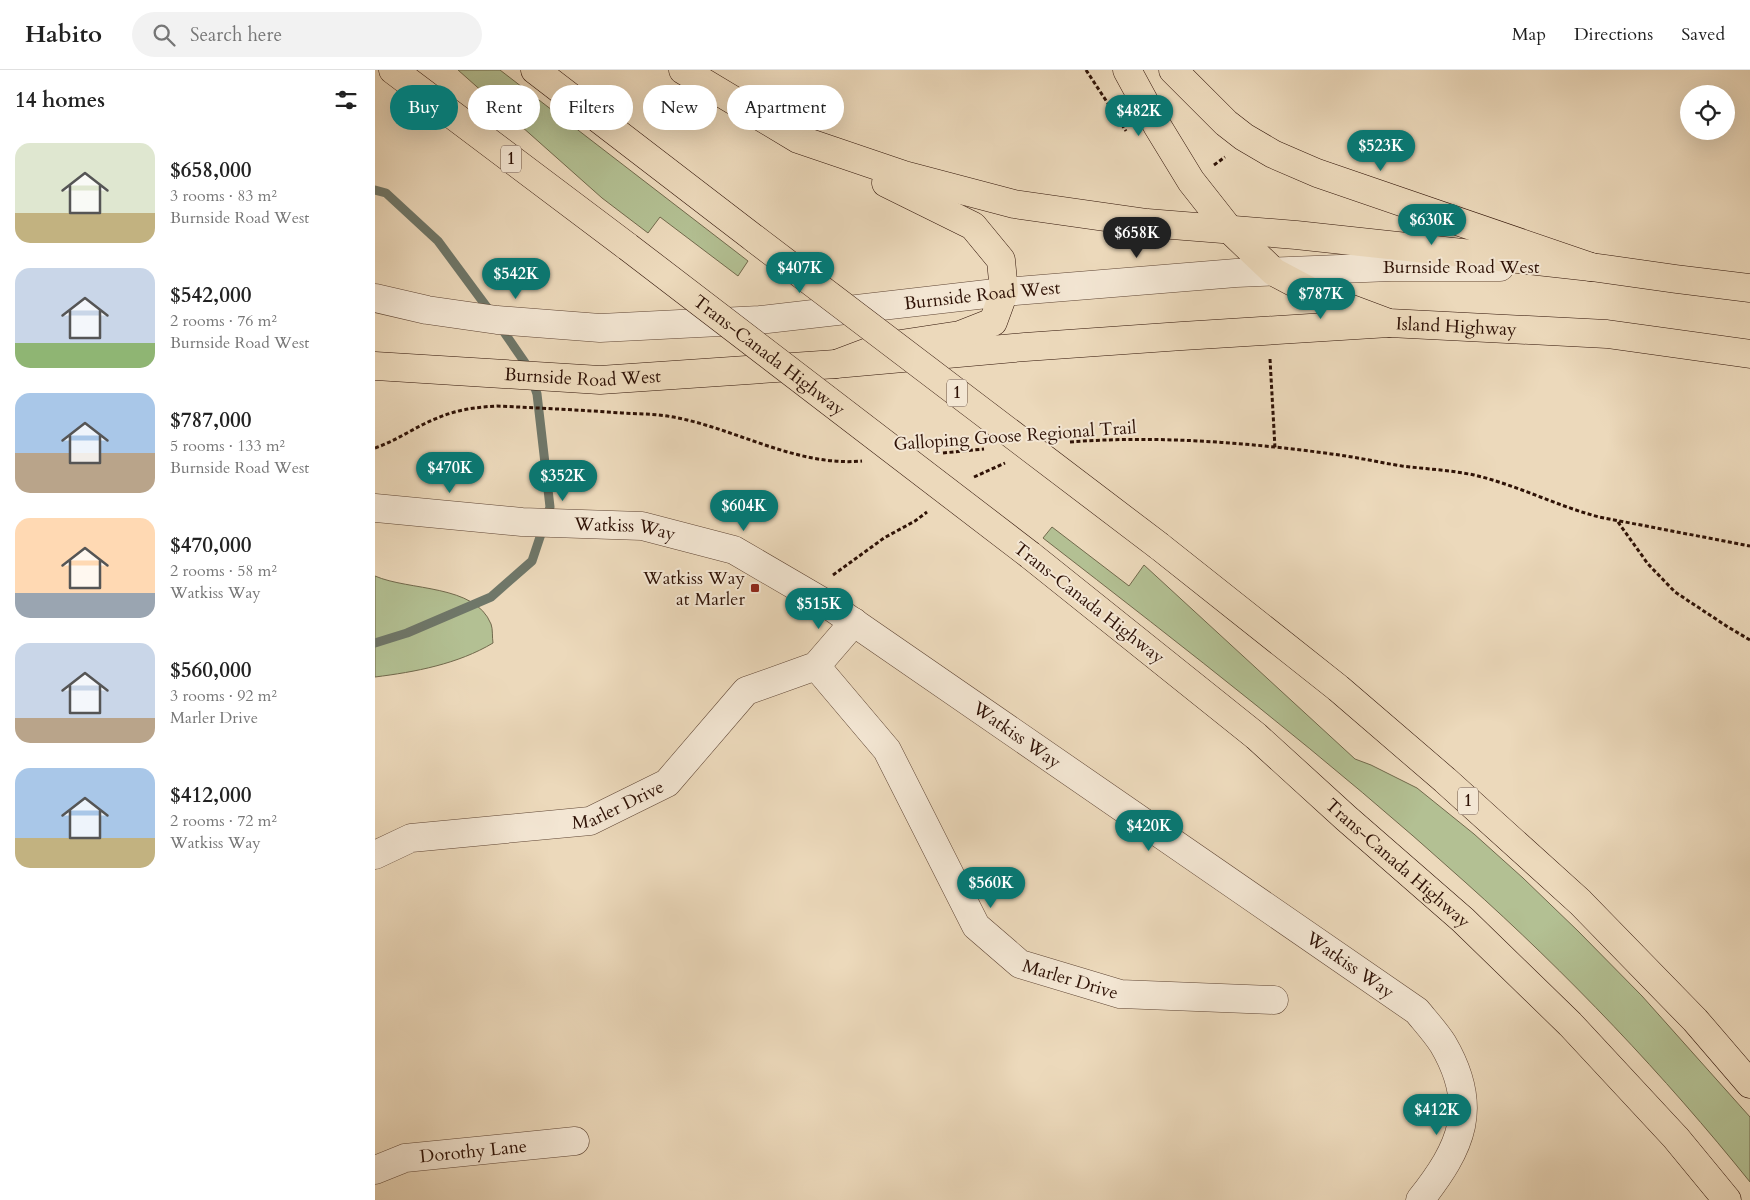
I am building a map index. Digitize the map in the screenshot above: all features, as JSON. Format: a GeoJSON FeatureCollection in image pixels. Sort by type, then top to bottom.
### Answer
{"type":"FeatureCollection","features":[{"type":"Feature","properties":{"kind":"main road","name":"Trans-Canada Highway"},"geometry":{"type":"LineString","coordinates":[[393,70],[628,247],[1030,555],[1256,736],[1463,920],[1570,1024],[1676,1138],[1727,1200]]}},
{"type":"Feature","properties":{"kind":"main road","name":"1"},"geometry":{"type":"LineString","coordinates":[[535,70],[1159,546],[1338,688],[1445,780],[1580,902],[1695,1020],[1750,1084]]}},
{"type":"Feature","properties":{"kind":"main road"},"geometry":{"type":"LineString","coordinates":[[683,70],[798,139],[973,226],[1001,260],[1004,292],[993,322],[960,335],[881,347],[836,364]]}},
{"type":"Feature","properties":{"kind":"main road","name":"Island Highway"},"geometry":{"type":"LineString","coordinates":[[1127,70],[1158,127],[1191,181],[1228,228],[1274,272],[1325,299],[1389,323],[1607,334],[1750,354]]}},
{"type":"Feature","properties":{"kind":"main road"},"geometry":{"type":"LineString","coordinates":[[1173,70],[1226,123],[1244,137],[1273,154],[1317,173],[1591,267]]}},
{"type":"Feature","properties":{"kind":"main road"},"geometry":{"type":"LineString","coordinates":[[798,139],[904,175],[1014,204],[1147,223],[1228,228],[1591,267],[1675,280],[1750,288]]}},
{"type":"Feature","properties":{"kind":"main road","name":"Burnside Road West"},"geometry":{"type":"LineString","coordinates":[[375,366],[600,380],[836,364],[1025,347],[1389,323]]}},
{"type":"Feature","properties":{"kind":"street","name":"Burnside Road West"},"geometry":{"type":"LineString","coordinates":[[375,298],[427,310],[497,320],[600,328],[759,320],[1004,292],[1149,279],[1391,267],[1591,267]]}},
{"type":"Feature","properties":{"kind":"street","name":"Watkiss Way"},"geometry":{"type":"LineString","coordinates":[[375,508],[521,522],[642,526],[734,550],[830,606],[1417,1011],[1442,1043],[1450,1057],[1457,1071],[1464,1099],[1462,1128],[1456,1145],[1437,1179],[1420,1200]]}},
{"type":"Feature","properties":{"kind":"street"},"geometry":{"type":"LineString","coordinates":[[817,666],[854,622]]}},
{"type":"Feature","properties":{"kind":"street","name":"Marler Drive"},"geometry":{"type":"LineString","coordinates":[[375,855],[411,838],[590,821],[667,783],[746,691],[817,666],[887,750],[976,926],[1020,964],[1120,994],[1274,1000]]}},
{"type":"Feature","properties":{"kind":"street","name":"Dorothy Lane"},"geometry":{"type":"LineString","coordinates":[[375,1170],[405,1158],[575,1141]]}},
{"type":"Feature","properties":{"kind":"path"},"geometry":{"type":"LineString","coordinates":[[1268,330],[1275,448]]}},
{"type":"Feature","properties":{"kind":"path"},"geometry":{"type":"LineString","coordinates":[[375,448],[435,419],[481,406],[497,406],[659,415],[680,418],[805,456],[832,460],[865,461]]}},
{"type":"Feature","properties":{"kind":"path","name":"Galloping Goose Regional Trail"},"geometry":{"type":"LineString","coordinates":[[1064,443],[1135,439],[1235,444],[1345,456],[1404,466],[1452,470],[1500,482],[1582,513],[1750,546]]}},
{"type":"Feature","properties":{"kind":"path","name":"Galloping Goose Regional Trail"},"geometry":{"type":"LineString","coordinates":[[936,453],[991,448]]}},
{"type":"Feature","properties":{"kind":"path"},"geometry":{"type":"LineString","coordinates":[[1618,521],[1648,564],[1675,592],[1750,640]]}},
{"type":"Feature","properties":{"kind":"green space"},"geometry":{"type":"Polygon","coordinates":[[[458,70],[500,70],[519,85],[475,85],[458,70]]]}},
{"type":"Feature","properties":{"kind":"green space"},"geometry":{"type":"Polygon","coordinates":[[[540,101],[550,109],[550,130],[578,130],[748,261],[738,276],[660,217],[648,233],[602,198],[526,130],[540,130],[540,101]]]}},
{"type":"Feature","properties":{"kind":"green space"},"geometry":{"type":"Polygon","coordinates":[[[1052,527],[1129,586],[1144,565],[1355,759],[1417,788],[1474,834],[1523,878],[1642,996],[1750,1117],[1750,1182],[1684,1103],[1614,1026],[1503,917],[1414,837],[1310,749],[1204,663],[1043,538],[1052,527]]]}},
{"type":"Feature","properties":{"kind":"green space"},"geometry":{"type":"Polygon","coordinates":[[[375,576],[389,581],[456,595],[471,602],[483,611],[491,624],[493,643],[451,662],[405,673],[375,677],[375,576]]]}},
{"type":"Feature","properties":{"kind":"waterway"},"geometry":{"type":"LineString","coordinates":[[375,190],[386,193],[438,241],[492,314]]}},
{"type":"Feature","properties":{"kind":"waterway"},"geometry":{"type":"LineString","coordinates":[[375,643],[407,633],[491,597],[532,561],[550,507],[537,394],[528,367],[499,325]]}},
{"type":"Feature","properties":{"kind":"place","name":"Watkiss Way at Marler"},"geometry":{"type":"Point","coordinates":[755,588]}}]}
